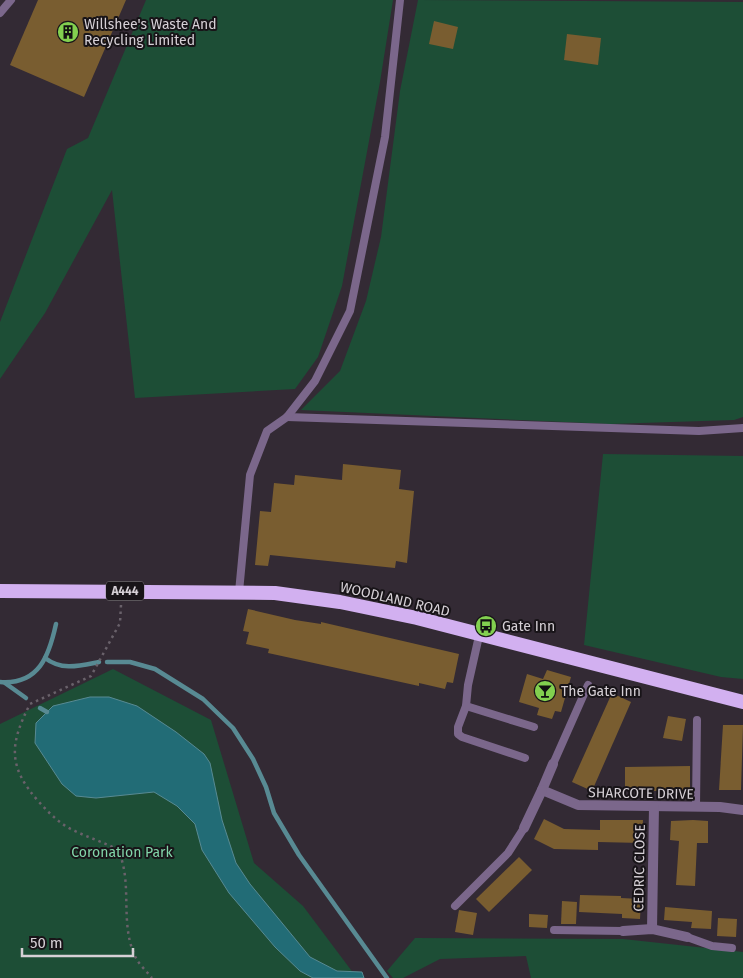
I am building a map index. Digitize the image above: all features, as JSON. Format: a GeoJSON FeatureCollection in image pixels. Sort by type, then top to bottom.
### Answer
{"type":"FeatureCollection","features":[{"type":"Feature","properties":{"kind":"highway","name":"WOODLAND ROAD"},"geometry":{"type":"LineString","coordinates":[[0,591],[276,593],[340,602],[417,618],[479,636],[572,657],[743,702]]}},
{"type":"Feature","properties":{"kind":"street"},"geometry":{"type":"LineString","coordinates":[[524,828],[553,764]]}},
{"type":"Feature","properties":{"kind":"street","name":"SHARCOTE DRIVE"},"geometry":{"type":"LineString","coordinates":[[542,790],[578,805],[696,807],[743,810]]}},
{"type":"Feature","properties":{"kind":"street","name":"CEDRIC CLOSE"},"geometry":{"type":"LineString","coordinates":[[652,929],[651,875],[654,807]]}},
{"type":"Feature","properties":{"kind":"street","name":"CEDRIC CLOSE"},"geometry":{"type":"LineString","coordinates":[[623,931],[652,929],[687,938]]}},
{"type":"Feature","properties":{"kind":"lane"},"geometry":{"type":"LineString","coordinates":[[0,13],[11,0]]}},
{"type":"Feature","properties":{"kind":"lane"},"geometry":{"type":"LineString","coordinates":[[239,592],[250,475],[268,431],[287,417],[315,381],[350,311],[385,137],[400,0]]}},
{"type":"Feature","properties":{"kind":"lane"},"geometry":{"type":"LineString","coordinates":[[287,417],[699,432],[743,428]]}},
{"type":"Feature","properties":{"kind":"lane"},"geometry":{"type":"LineString","coordinates":[[479,636],[468,684],[466,706],[458,727],[458,734],[525,758]]}},
{"type":"Feature","properties":{"kind":"lane"},"geometry":{"type":"LineString","coordinates":[[553,764],[588,685]]}},
{"type":"Feature","properties":{"kind":"lane"},"geometry":{"type":"LineString","coordinates":[[466,706],[534,727]]}},
{"type":"Feature","properties":{"kind":"lane"},"geometry":{"type":"LineString","coordinates":[[696,807],[697,720]]}},
{"type":"Feature","properties":{"kind":"lane"},"geometry":{"type":"LineString","coordinates":[[455,906],[508,854],[524,828]]}},
{"type":"Feature","properties":{"kind":"lane"},"geometry":{"type":"LineString","coordinates":[[554,930],[623,931]]}},
{"type":"Feature","properties":{"kind":"lane"},"geometry":{"type":"LineString","coordinates":[[687,938],[712,946],[732,948]]}},
{"type":"Feature","properties":{"kind":"path"},"geometry":{"type":"LineString","coordinates":[[122,591],[120,623],[91,676],[30,704],[15,739],[15,753],[18,774],[46,810],[74,831],[118,850],[124,863],[126,924],[131,944],[137,960],[152,978]]}},
{"type":"Feature","properties":{"kind":"green space"},"geometry":{"type":"Polygon","coordinates":[[[146,0],[393,0],[380,82],[342,286],[318,357],[295,389],[135,398],[112,190],[45,313],[0,379],[0,322],[67,149],[88,138],[146,0]]]}},
{"type":"Feature","properties":{"kind":"green space"},"geometry":{"type":"Polygon","coordinates":[[[418,0],[743,2],[743,417],[734,420],[610,424],[301,410],[340,371],[366,301],[381,237],[400,91],[418,0]]]}},
{"type":"Feature","properties":{"kind":"green space"},"geometry":{"type":"Polygon","coordinates":[[[603,454],[743,456],[743,679],[721,677],[584,645],[603,454]]]}},
{"type":"Feature","properties":{"kind":"green space","name":"Coronation Park"},"geometry":{"type":"Polygon","coordinates":[[[113,669],[211,720],[254,863],[303,906],[357,978],[0,978],[0,724],[113,669]]]}},
{"type":"Feature","properties":{"kind":"green space"},"geometry":{"type":"Polygon","coordinates":[[[415,938],[623,939],[743,952],[743,978],[531,978],[526,956],[440,959],[403,978],[393,978],[387,971],[415,938]]]}},
{"type":"Feature","properties":{"kind":"water"},"geometry":{"type":"Polygon","coordinates":[[[90,697],[109,697],[137,706],[176,732],[204,754],[210,763],[222,820],[236,863],[250,884],[310,957],[337,971],[362,972],[364,978],[313,978],[300,971],[275,947],[229,893],[202,850],[195,824],[177,806],[154,792],[96,798],[76,796],[62,784],[35,743],[36,723],[53,706],[90,697]]]}},
{"type":"Feature","properties":{"kind":"building","name":"Willshee's Waste And Recycling Limited"},"geometry":{"type":"Polygon","coordinates":[[[38,0],[126,0],[84,97],[10,65],[38,0]]]}},
{"type":"Feature","properties":{"kind":"building"},"geometry":{"type":"Polygon","coordinates":[[[434,21],[458,27],[453,49],[429,44],[434,21]]]}},
{"type":"Feature","properties":{"kind":"building"},"geometry":{"type":"Polygon","coordinates":[[[567,34],[601,38],[598,65],[564,60],[567,34]]]}},
{"type":"Feature","properties":{"kind":"building"},"geometry":{"type":"Polygon","coordinates":[[[343,464],[401,470],[399,489],[414,491],[407,563],[396,561],[395,568],[270,555],[268,566],[255,565],[260,511],[271,512],[274,483],[294,485],[295,475],[342,480],[343,464]]]}},
{"type":"Feature","properties":{"kind":"building"},"geometry":{"type":"Polygon","coordinates":[[[248,609],[295,620],[321,624],[321,622],[459,654],[453,683],[447,682],[445,689],[419,683],[419,686],[268,653],[269,649],[246,644],[249,632],[243,631],[248,609]]]}},
{"type":"Feature","properties":{"kind":"building","name":"The Gate Inn"},"geometry":{"type":"Polygon","coordinates":[[[547,670],[571,677],[561,712],[555,711],[552,719],[537,715],[539,708],[519,702],[527,674],[543,679],[547,670]]]}},
{"type":"Feature","properties":{"kind":"building"},"geometry":{"type":"Polygon","coordinates":[[[612,693],[631,702],[592,791],[572,782],[612,693]]]}},
{"type":"Feature","properties":{"kind":"building"},"geometry":{"type":"Polygon","coordinates":[[[668,716],[686,719],[682,741],[663,738],[668,716]]]}},
{"type":"Feature","properties":{"kind":"building"},"geometry":{"type":"Polygon","coordinates":[[[723,725],[743,725],[741,790],[719,790],[723,725]]]}},
{"type":"Feature","properties":{"kind":"building"},"geometry":{"type":"Polygon","coordinates":[[[690,766],[690,792],[625,790],[625,767],[690,766]]]}},
{"type":"Feature","properties":{"kind":"building"},"geometry":{"type":"Polygon","coordinates":[[[544,819],[564,829],[600,830],[600,820],[643,820],[642,843],[598,842],[598,850],[554,849],[534,839],[544,819]]]}},
{"type":"Feature","properties":{"kind":"building"},"geometry":{"type":"Polygon","coordinates":[[[671,821],[708,821],[708,843],[697,843],[695,886],[676,885],[679,841],[670,840],[671,821]]]}},
{"type":"Feature","properties":{"kind":"building"},"geometry":{"type":"Polygon","coordinates":[[[519,857],[532,870],[489,912],[476,899],[519,857]]]}},
{"type":"Feature","properties":{"kind":"building"},"geometry":{"type":"Polygon","coordinates":[[[580,895],[621,896],[621,898],[641,899],[640,919],[622,918],[622,914],[579,912],[580,895]]]}},
{"type":"Feature","properties":{"kind":"building"},"geometry":{"type":"Polygon","coordinates":[[[562,901],[577,902],[576,924],[561,924],[562,901]]]}},
{"type":"Feature","properties":{"kind":"building"},"geometry":{"type":"Polygon","coordinates":[[[665,907],[712,911],[711,929],[691,928],[692,922],[664,920],[665,907]]]}},
{"type":"Feature","properties":{"kind":"building"},"geometry":{"type":"Polygon","coordinates":[[[459,910],[477,913],[473,935],[455,932],[459,910]]]}},
{"type":"Feature","properties":{"kind":"building"},"geometry":{"type":"Polygon","coordinates":[[[529,914],[548,915],[547,928],[529,927],[529,914]]]}},
{"type":"Feature","properties":{"kind":"building"},"geometry":{"type":"Polygon","coordinates":[[[718,918],[737,919],[736,937],[717,936],[718,918]]]}},
{"type":"Feature","properties":{"kind":"waterway"},"geometry":{"type":"LineString","coordinates":[[0,682],[13,682],[24,679],[40,666],[50,647],[56,624]]}},
{"type":"Feature","properties":{"kind":"waterway"},"geometry":{"type":"LineString","coordinates":[[45,658],[64,666],[78,666],[99,662]]}},
{"type":"Feature","properties":{"kind":"waterway"},"geometry":{"type":"LineString","coordinates":[[107,662],[130,662],[155,669],[203,699],[233,728],[253,759],[266,787],[274,813],[299,855],[387,978]]}},
{"type":"Feature","properties":{"kind":"waterway"},"geometry":{"type":"LineString","coordinates":[[5,683],[26,698]]}},
{"type":"Feature","properties":{"kind":"waterway"},"geometry":{"type":"LineString","coordinates":[[40,708],[47,712]]}},
{"type":"Feature","properties":{"kind":"place","name":"Willshee's Waste And Recycling Limited"},"geometry":{"type":"Point","coordinates":[68,32]}},
{"type":"Feature","properties":{"kind":"place","name":"Gate Inn"},"geometry":{"type":"Point","coordinates":[486,626]}},
{"type":"Feature","properties":{"kind":"place","name":"The Gate Inn"},"geometry":{"type":"Point","coordinates":[545,691]}}]}
